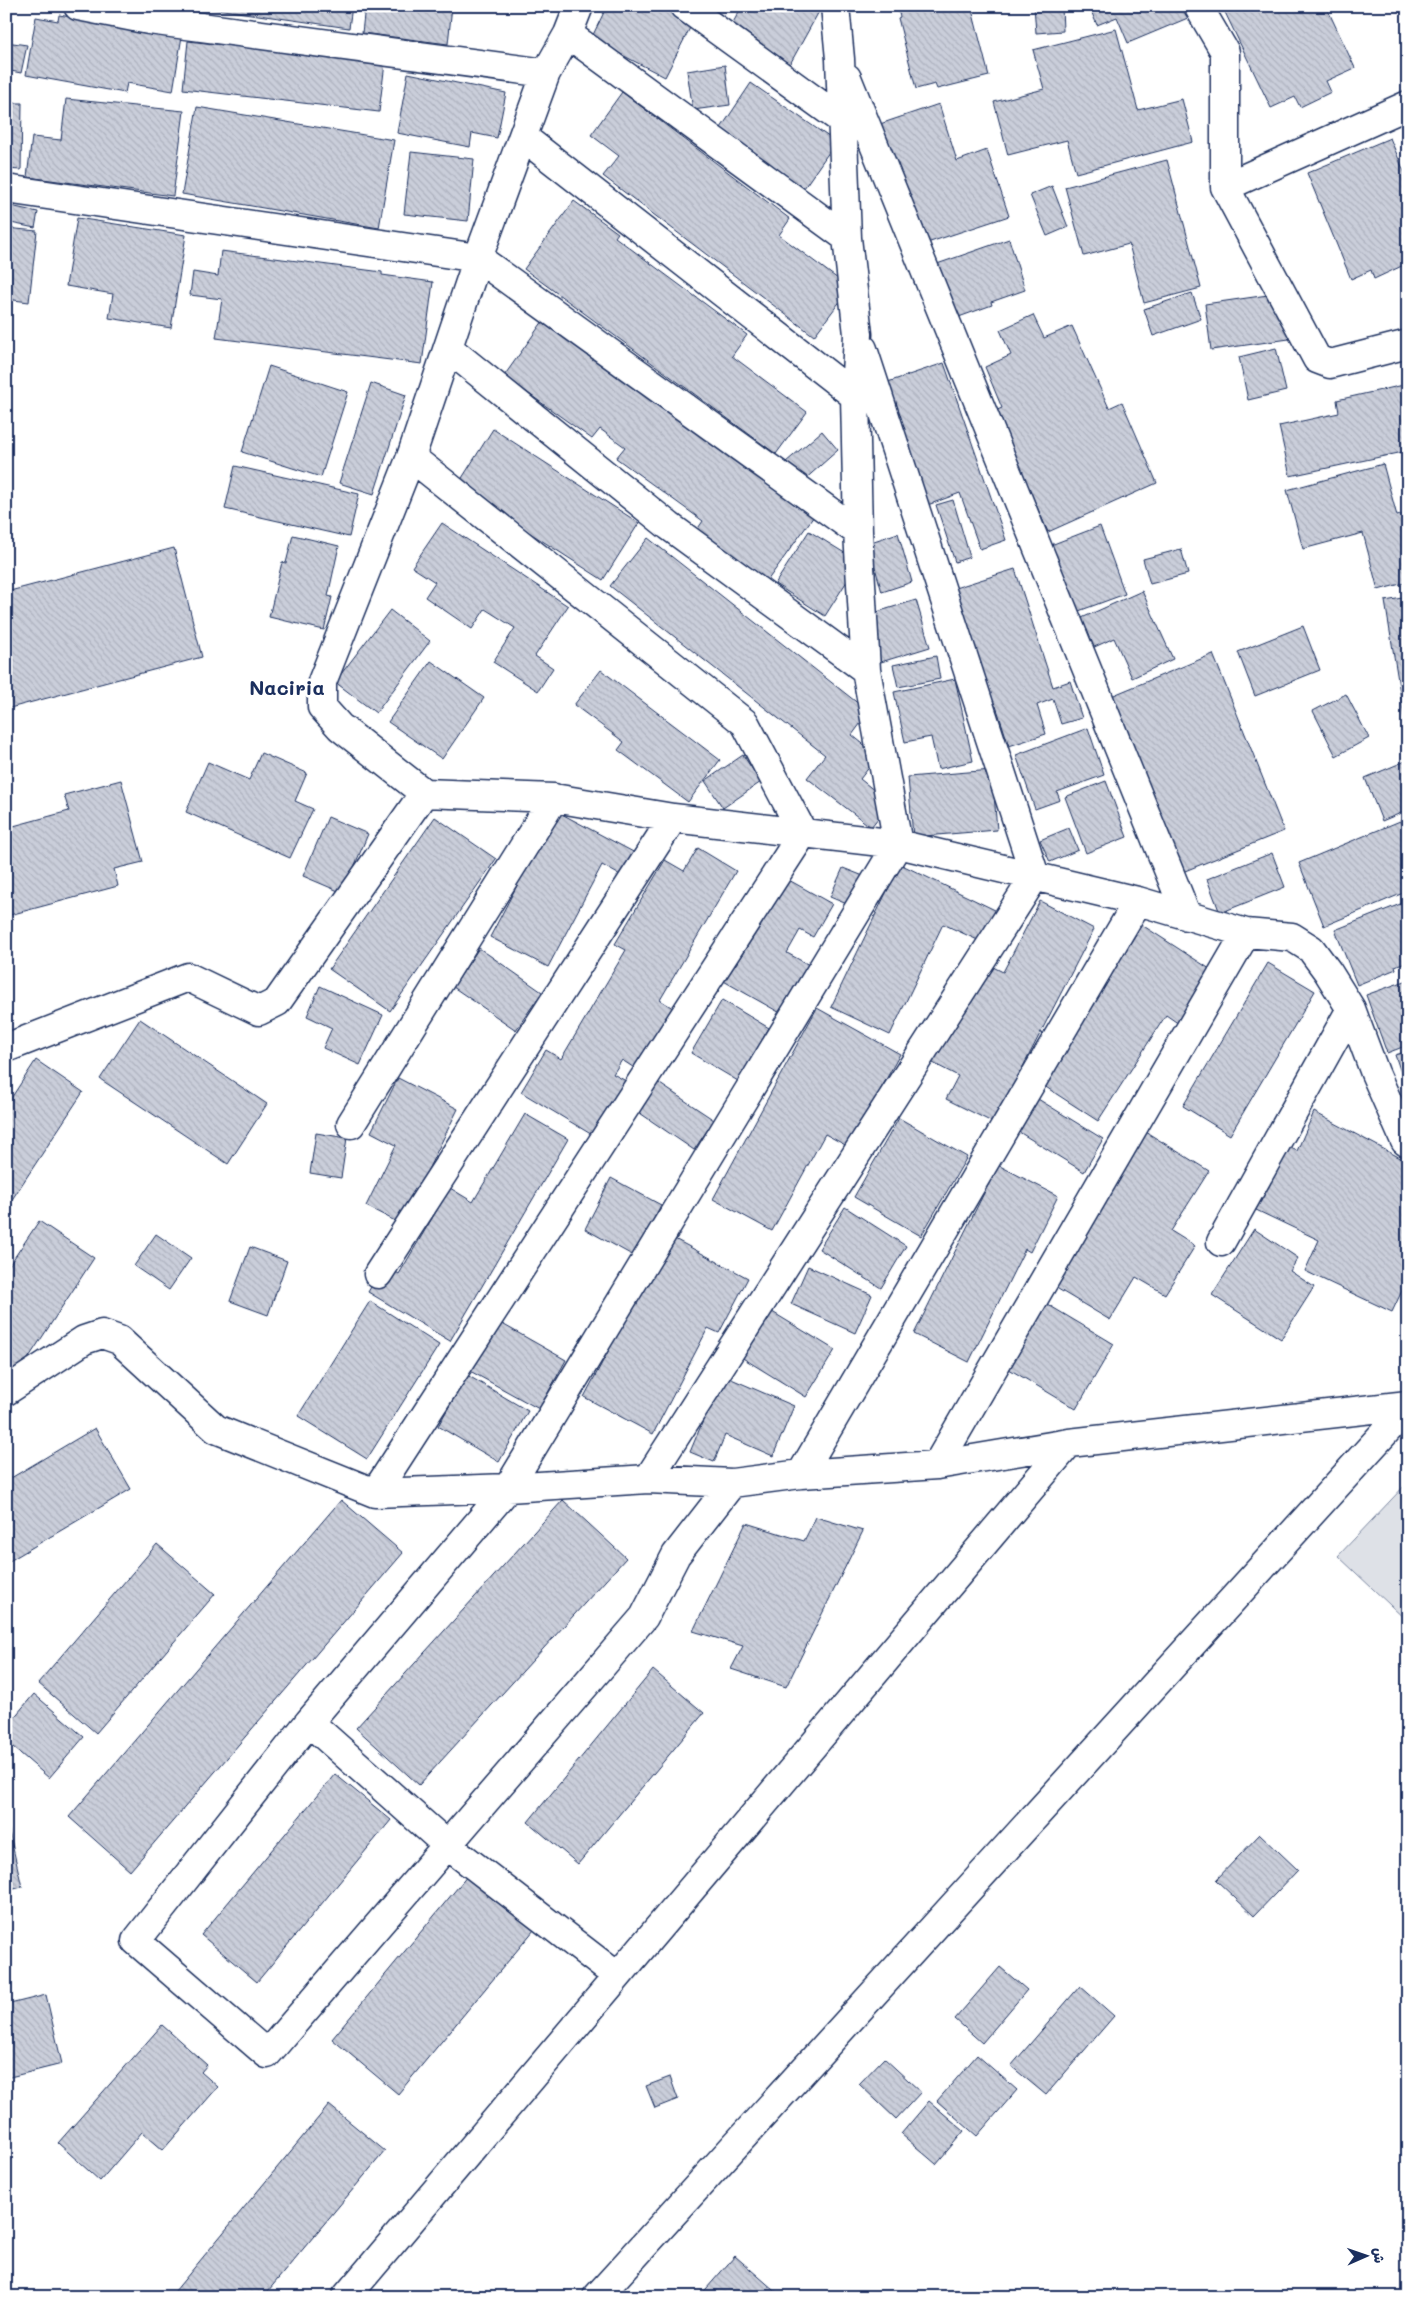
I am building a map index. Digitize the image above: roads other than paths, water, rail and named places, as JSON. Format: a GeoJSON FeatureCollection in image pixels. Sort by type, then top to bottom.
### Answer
{"type":"FeatureCollection","features":[{"type":"Feature","properties":{"kind":"street"},"geometry":{"type":"LineString","coordinates":[[78,6],[150,13],[546,73]]}},
{"type":"Feature","properties":{"kind":"street"},"geometry":{"type":"LineString","coordinates":[[579,6],[568,34],[546,73],[478,258],[410,457],[322,682],[322,707],[340,727],[424,793],[554,798],[673,818],[898,844],[1138,901],[1246,933],[1292,937],[1311,949],[1351,1009],[1375,1073],[1405,1141],[1408,1143]]}},
{"type":"Feature","properties":{"kind":"street"},"geometry":{"type":"LineString","coordinates":[[684,6],[843,121]]}},
{"type":"Feature","properties":{"kind":"street"},"geometry":{"type":"LineString","coordinates":[[732,1483],[676,1555],[644,1616],[267,2054],[136,1941],[309,1722],[508,1488],[898,844],[866,670],[858,532],[855,396],[858,334],[847,238],[840,60],[835,6]]}},
{"type":"Feature","properties":{"kind":"street"},"geometry":{"type":"LineString","coordinates":[[1198,6],[1225,52],[1225,187],[1317,359],[1330,364],[1408,344]]}},
{"type":"Feature","properties":{"kind":"street"},"geometry":{"type":"LineString","coordinates":[[568,34],[847,238]]}},
{"type":"Feature","properties":{"kind":"street"},"geometry":{"type":"LineString","coordinates":[[840,60],[1187,916]]}},
{"type":"Feature","properties":{"kind":"street"},"geometry":{"type":"LineString","coordinates":[[1225,187],[1408,105]]}},
{"type":"Feature","properties":{"kind":"street"},"geometry":{"type":"LineString","coordinates":[[523,137],[855,396]]}},
{"type":"Feature","properties":{"kind":"street"},"geometry":{"type":"LineString","coordinates":[[6,189],[478,258],[858,532]]}},
{"type":"Feature","properties":{"kind":"street"},"geometry":{"type":"LineString","coordinates":[[858,334],[1035,876]]}},
{"type":"Feature","properties":{"kind":"street"},"geometry":{"type":"LineString","coordinates":[[448,348],[669,526],[866,670]]}},
{"type":"Feature","properties":{"kind":"street"},"geometry":{"type":"LineString","coordinates":[[410,457],[744,723],[804,832]]}},
{"type":"Feature","properties":{"kind":"street"},"geometry":{"type":"LineString","coordinates":[[6,1048],[188,977],[259,1011],[277,1002],[424,793]]}},
{"type":"Feature","properties":{"kind":"street"},"geometry":{"type":"LineString","coordinates":[[351,1124],[554,798]]}},
{"type":"Feature","properties":{"kind":"street"},"geometry":{"type":"LineString","coordinates":[[378,1274],[673,818]]}},
{"type":"Feature","properties":{"kind":"street"},"geometry":{"type":"LineString","coordinates":[[375,1493],[804,832]]}},
{"type":"Feature","properties":{"kind":"street"},"geometry":{"type":"LineString","coordinates":[[648,1479],[1035,876]]}},
{"type":"Feature","properties":{"kind":"street"},"geometry":{"type":"LineString","coordinates":[[801,1474],[1138,901]]}},
{"type":"Feature","properties":{"kind":"street"},"geometry":{"type":"LineString","coordinates":[[937,1465],[1246,933]]}},
{"type":"Feature","properties":{"kind":"street"},"geometry":{"type":"LineString","coordinates":[[1221,1242],[1351,1009]]}},
{"type":"Feature","properties":{"kind":"street"},"geometry":{"type":"LineString","coordinates":[[6,1391],[84,1340],[102,1334],[119,1340],[216,1429],[375,1493],[508,1488],[648,1479],[732,1483],[801,1474],[937,1465],[1069,1443],[1408,1406]]}},
{"type":"Feature","properties":{"kind":"street"},"geometry":{"type":"LineString","coordinates":[[596,2297],[1408,1406]]}},
{"type":"Feature","properties":{"kind":"street"},"geometry":{"type":"LineString","coordinates":[[346,2297],[1069,1443]]}},
{"type":"Feature","properties":{"kind":"street"},"geometry":{"type":"LineString","coordinates":[[309,1722],[447,1845],[617,1976]]}},
{"type":"Feature","properties":{"kind":"district","name":"Naciria"},"geometry":{"type":"Point","coordinates":[287,687]}}]}
